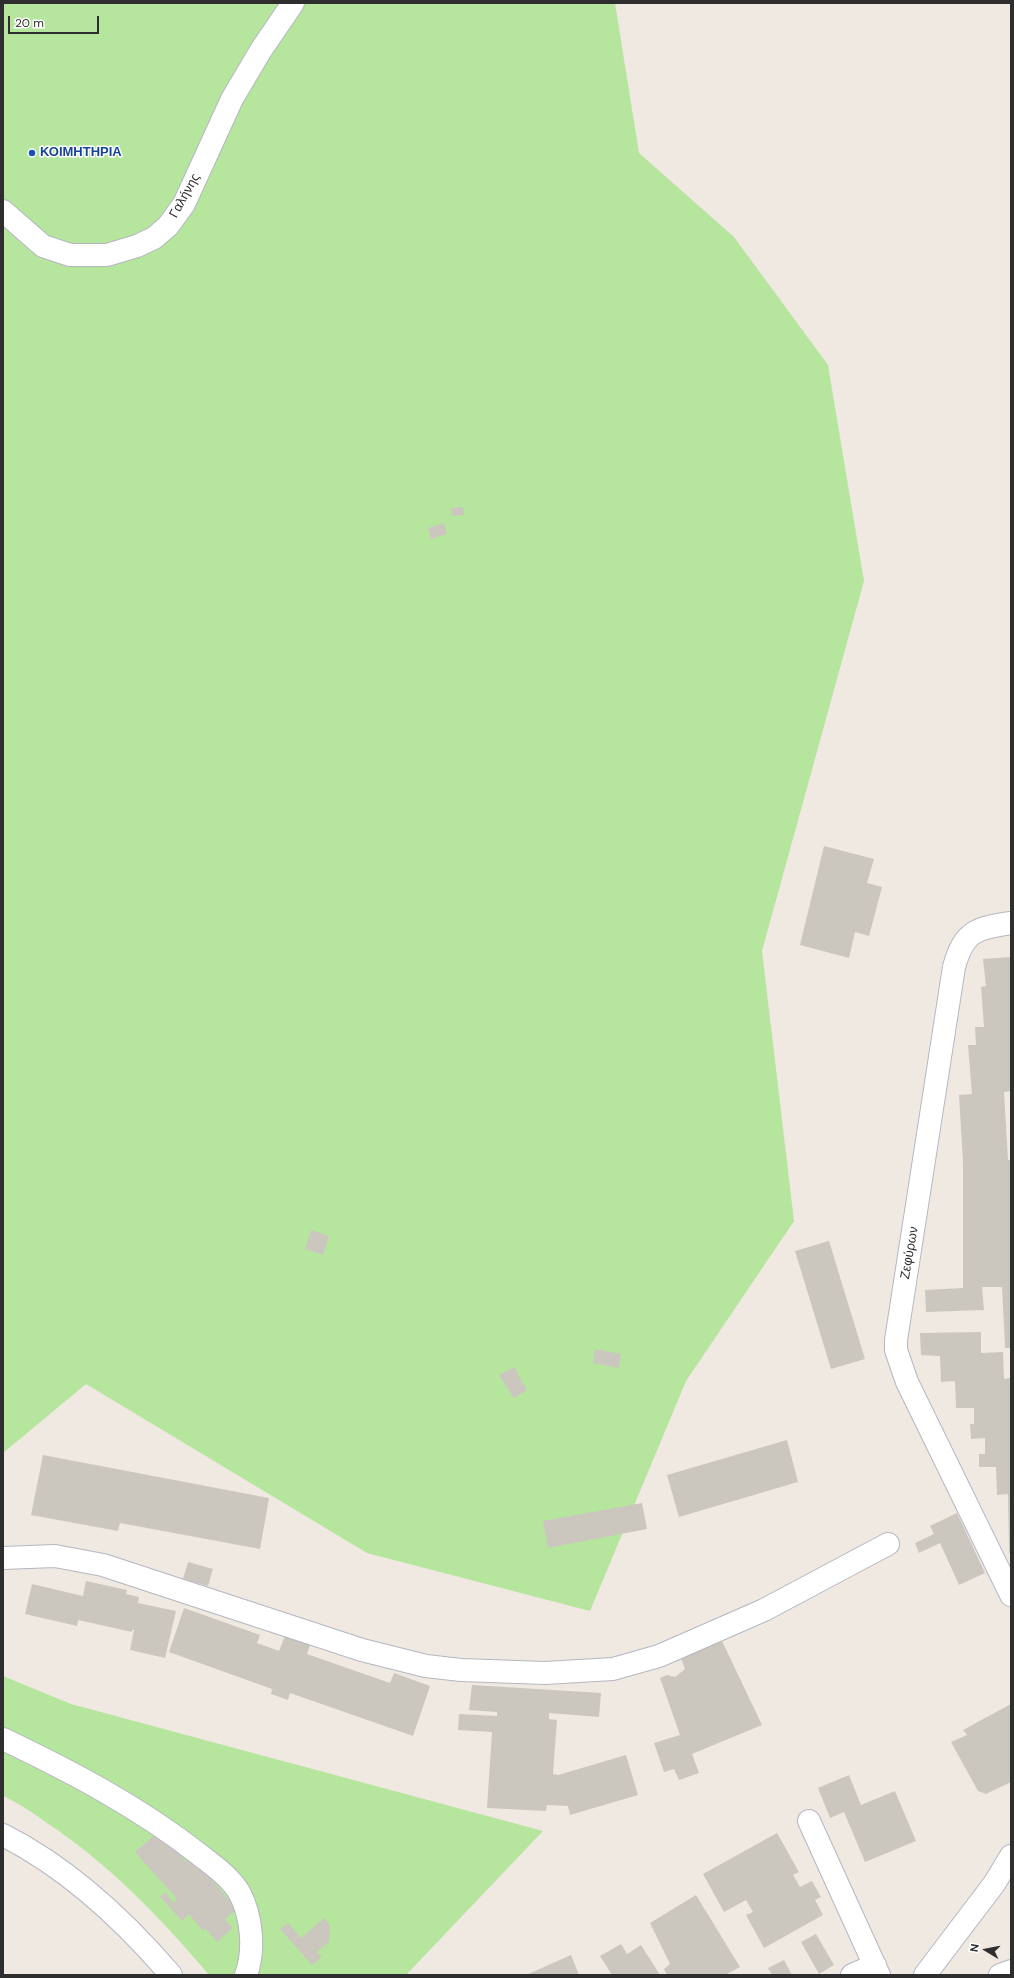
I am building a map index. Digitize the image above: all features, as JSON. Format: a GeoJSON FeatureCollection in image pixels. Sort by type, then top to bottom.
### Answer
{"type":"FeatureCollection","features":[{"type":"Feature","properties":{"kind":"street","name":"Γαλήνης"},"geometry":{"type":"LineString","coordinates":[[3,211],[43,246],[70,255],[107,255],[137,246],[154,238],[168,226],[184,204],[232,99],[261,50],[293,3]]}},
{"type":"Feature","properties":{"kind":"street","name":"Ζεφύρων"},"geometry":{"type":"LineString","coordinates":[[1011,923],[977,930],[968,936],[960,948],[954,967],[896,1340],[897,1355],[907,1382],[1011,1594]]}},
{"type":"Feature","properties":{"kind":"street"},"geometry":{"type":"LineString","coordinates":[[3,1558],[55,1556],[103,1565],[362,1650],[426,1666],[461,1670],[545,1673],[613,1669],[666,1654],[764,1610],[888,1544]]}},
{"type":"Feature","properties":{"kind":"street"},"geometry":{"type":"LineString","coordinates":[[3,1739],[60,1766],[136,1809],[188,1845],[229,1880],[239,1892],[247,1912],[251,1952],[246,1975]]}},
{"type":"Feature","properties":{"kind":"street"},"geometry":{"type":"LineString","coordinates":[[808,1820],[877,1970],[852,1975]]}},
{"type":"Feature","properties":{"kind":"street"},"geometry":{"type":"LineString","coordinates":[[3,1835],[31,1851],[85,1890],[140,1941],[171,1975]]}},
{"type":"Feature","properties":{"kind":"street"},"geometry":{"type":"LineString","coordinates":[[925,1975],[994,1884],[1011,1856]]}},
{"type":"Feature","properties":{"kind":"street"},"geometry":{"type":"LineString","coordinates":[[1000,1975],[1011,1971]]}},
{"type":"Feature","properties":{"kind":"green space"},"geometry":{"type":"Polygon","coordinates":[[[3,3],[615,3],[639,153],[734,237],[828,365],[864,581],[762,951],[794,1221],[686,1381],[590,1611],[367,1553],[86,1384],[3,1453],[3,3]]]}},
{"type":"Feature","properties":{"kind":"green space"},"geometry":{"type":"Polygon","coordinates":[[[3,1676],[71,1704],[543,1831],[406,1975],[209,1975],[153,1913],[113,1874],[70,1839],[26,1808],[3,1796],[3,1676]]]}},
{"type":"Feature","properties":{"kind":"building"},"geometry":{"type":"Polygon","coordinates":[[[463,507],[464,515],[452,516],[451,508],[463,507]]]}},
{"type":"Feature","properties":{"kind":"building"},"geometry":{"type":"Polygon","coordinates":[[[444,523],[447,534],[431,539],[428,528],[444,523]]]}},
{"type":"Feature","properties":{"kind":"building"},"geometry":{"type":"Polygon","coordinates":[[[824,846],[874,859],[867,883],[882,887],[869,936],[855,932],[849,958],[800,945],[824,846]]]}},
{"type":"Feature","properties":{"kind":"building"},"geometry":{"type":"Polygon","coordinates":[[[1011,957],[1011,1091],[1004,1092],[1008,1160],[1011,1160],[1011,1348],[1005,1348],[1002,1287],[982,1287],[984,1310],[926,1312],[925,1290],[963,1288],[963,1162],[959,1095],[972,1094],[968,1045],[976,1045],[975,1027],[984,1027],[981,987],[986,986],[983,959],[1011,957]]]}},
{"type":"Feature","properties":{"kind":"building"},"geometry":{"type":"Polygon","coordinates":[[[311,1230],[329,1236],[323,1255],[305,1249],[311,1230]]]}},
{"type":"Feature","properties":{"kind":"building"},"geometry":{"type":"Polygon","coordinates":[[[829,1241],[865,1359],[831,1369],[795,1251],[829,1241]]]}},
{"type":"Feature","properties":{"kind":"building"},"geometry":{"type":"Polygon","coordinates":[[[981,1332],[981,1353],[1003,1352],[1004,1379],[1011,1378],[1011,1553],[1009,1553],[1008,1494],[997,1495],[996,1467],[979,1467],[979,1454],[985,1454],[985,1438],[971,1439],[970,1424],[974,1424],[974,1408],[956,1408],[955,1381],[941,1382],[940,1356],[921,1355],[920,1333],[981,1332]]]}},
{"type":"Feature","properties":{"kind":"building"},"geometry":{"type":"Polygon","coordinates":[[[595,1349],[621,1354],[619,1368],[593,1363],[595,1349]]]}},
{"type":"Feature","properties":{"kind":"building"},"geometry":{"type":"Polygon","coordinates":[[[514,1367],[527,1390],[514,1398],[499,1375],[514,1367]]]}},
{"type":"Feature","properties":{"kind":"building"},"geometry":{"type":"Polygon","coordinates":[[[787,1440],[798,1482],[679,1517],[667,1475],[787,1440]]]}},
{"type":"Feature","properties":{"kind":"building"},"geometry":{"type":"Polygon","coordinates":[[[43,1455],[269,1498],[260,1549],[120,1523],[118,1531],[31,1515],[43,1455]]]}},
{"type":"Feature","properties":{"kind":"building"},"geometry":{"type":"Polygon","coordinates":[[[642,1503],[647,1529],[548,1548],[543,1521],[642,1503]]]}},
{"type":"Feature","properties":{"kind":"building"},"geometry":{"type":"Polygon","coordinates":[[[957,1513],[985,1573],[959,1585],[940,1543],[919,1553],[915,1543],[934,1534],[930,1526],[957,1513]]]}},
{"type":"Feature","properties":{"kind":"building"},"geometry":{"type":"Polygon","coordinates":[[[188,1562],[213,1569],[208,1586],[183,1579],[188,1562]]]}},
{"type":"Feature","properties":{"kind":"building"},"geometry":{"type":"Polygon","coordinates":[[[86,1581],[127,1590],[126,1594],[139,1597],[138,1603],[176,1611],[165,1658],[130,1650],[134,1630],[132,1630],[132,1632],[78,1620],[77,1626],[25,1614],[32,1584],[83,1596],[86,1581]]]}},
{"type":"Feature","properties":{"kind":"building"},"geometry":{"type":"Polygon","coordinates":[[[184,1608],[260,1635],[257,1643],[279,1651],[285,1636],[310,1645],[307,1654],[390,1683],[394,1673],[430,1686],[413,1736],[290,1693],[288,1700],[271,1694],[272,1689],[169,1652],[184,1608]]]}},
{"type":"Feature","properties":{"kind":"building"},"geometry":{"type":"Polygon","coordinates":[[[722,1641],[762,1725],[692,1754],[699,1773],[679,1780],[674,1769],[664,1772],[654,1743],[680,1735],[660,1678],[667,1675],[675,1677],[685,1669],[680,1656],[722,1641]]]}},
{"type":"Feature","properties":{"kind":"building"},"geometry":{"type":"Polygon","coordinates":[[[472,1685],[601,1693],[599,1717],[549,1713],[549,1719],[557,1720],[553,1774],[558,1775],[626,1755],[638,1795],[570,1815],[568,1806],[547,1805],[546,1811],[487,1808],[492,1732],[458,1730],[459,1714],[497,1716],[497,1712],[469,1710],[472,1685]]]}},
{"type":"Feature","properties":{"kind":"building"},"geometry":{"type":"Polygon","coordinates":[[[1011,1704],[1011,1782],[986,1794],[978,1791],[951,1742],[967,1735],[963,1730],[1011,1704]]]}},
{"type":"Feature","properties":{"kind":"building"},"geometry":{"type":"Polygon","coordinates":[[[849,1775],[861,1805],[895,1791],[916,1841],[865,1862],[844,1812],[830,1818],[818,1788],[849,1775]]]}},
{"type":"Feature","properties":{"kind":"building"},"geometry":{"type":"Polygon","coordinates":[[[159,1831],[186,1862],[192,1857],[237,1909],[225,1919],[233,1928],[217,1942],[206,1929],[203,1931],[189,1914],[182,1921],[160,1897],[165,1892],[174,1903],[177,1899],[135,1852],[159,1831]]]}},
{"type":"Feature","properties":{"kind":"building"},"geometry":{"type":"Polygon","coordinates":[[[777,1833],[799,1872],[793,1875],[800,1887],[812,1881],[821,1897],[815,1900],[823,1915],[764,1948],[746,1915],[753,1912],[746,1900],[724,1912],[703,1874],[777,1833]]]}},
{"type":"Feature","properties":{"kind":"building"},"geometry":{"type":"Polygon","coordinates":[[[696,1895],[740,1967],[725,1975],[667,1975],[664,1969],[670,1964],[650,1923],[696,1895]]]}},
{"type":"Feature","properties":{"kind":"building"},"geometry":{"type":"Polygon","coordinates":[[[324,1918],[330,1925],[329,1942],[317,1952],[322,1957],[312,1965],[280,1929],[288,1923],[301,1938],[324,1918]]]}},
{"type":"Feature","properties":{"kind":"building"},"geometry":{"type":"Polygon","coordinates":[[[816,1934],[834,1965],[819,1974],[801,1942],[816,1934]]]}},
{"type":"Feature","properties":{"kind":"building"},"geometry":{"type":"Polygon","coordinates":[[[621,1944],[627,1954],[641,1945],[660,1975],[612,1975],[600,1956],[621,1944]]]}},
{"type":"Feature","properties":{"kind":"building"},"geometry":{"type":"Polygon","coordinates":[[[571,1955],[579,1975],[526,1975],[571,1955]]]}},
{"type":"Feature","properties":{"kind":"building"},"geometry":{"type":"Polygon","coordinates":[[[784,1960],[792,1975],[772,1975],[768,1968],[784,1960]]]}},
{"type":"Feature","properties":{"kind":"place","name":"ΚΟΙΜΗΤΗΡΙΑ"},"geometry":{"type":"Point","coordinates":[32,153]}}]}
